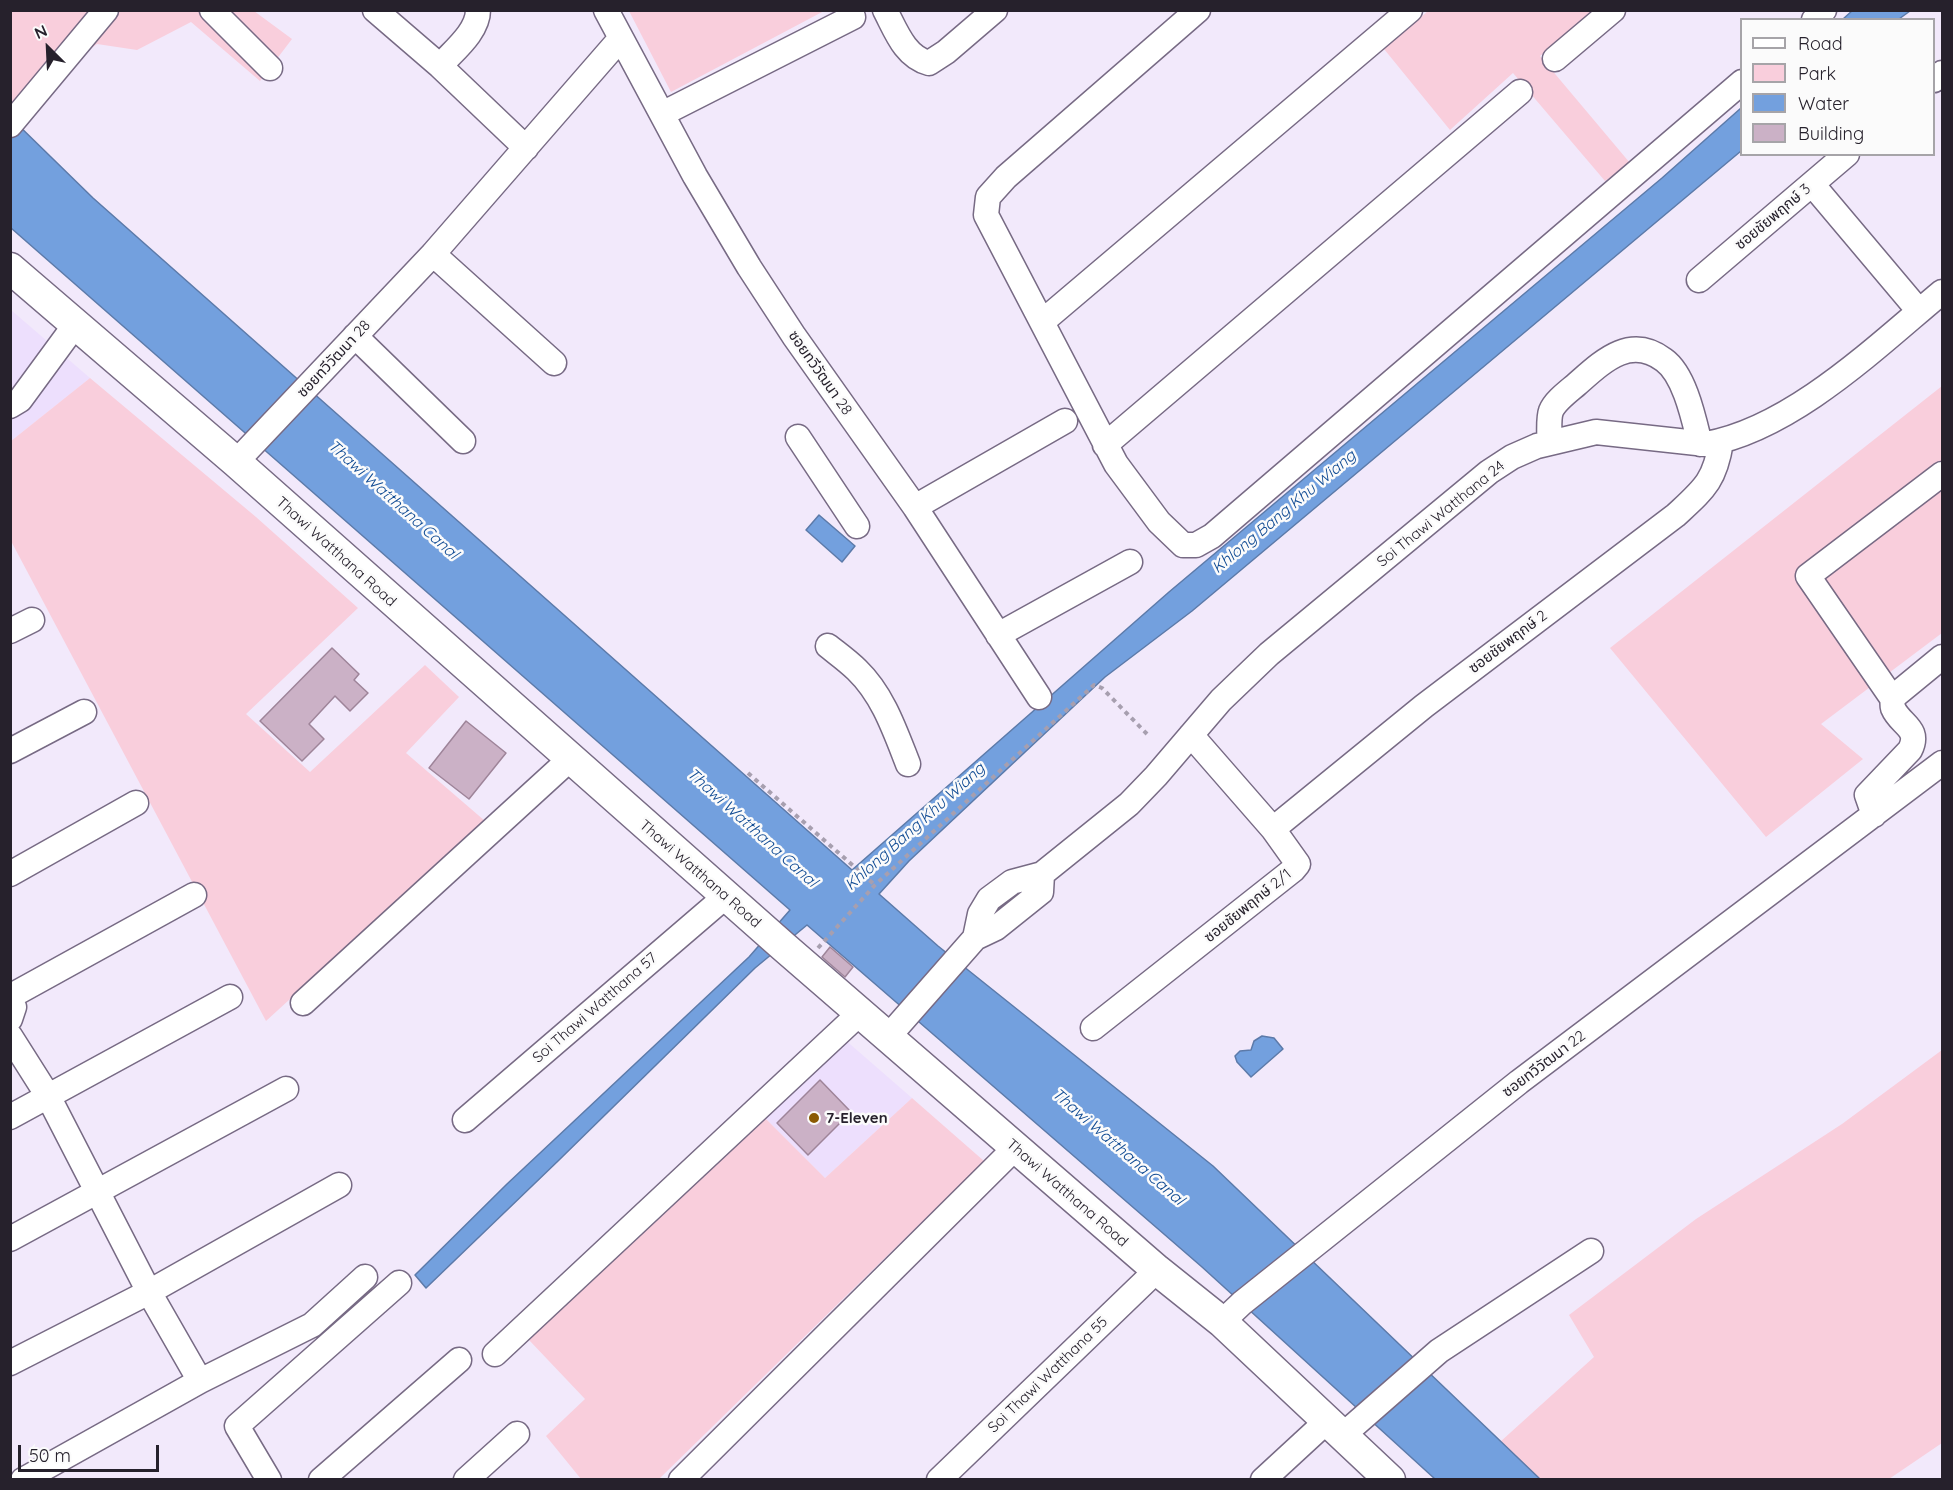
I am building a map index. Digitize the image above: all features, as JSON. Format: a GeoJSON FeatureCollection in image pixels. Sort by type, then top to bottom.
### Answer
{"type":"FeatureCollection","features":[{"type":"Feature","properties":{"kind":"main road","name":"Thawi Watthana Road"},"geometry":{"type":"LineString","coordinates":[[10,268],[236,462],[773,938],[1157,1270],[1232,1312],[1344,1424],[1389,1479]]}},
{"type":"Feature","properties":{"kind":"street"},"geometry":{"type":"LineString","coordinates":[[16,119],[106,10]]}},
{"type":"Feature","properties":{"kind":"street"},"geometry":{"type":"LineString","coordinates":[[212,10],[270,68]]}},
{"type":"Feature","properties":{"kind":"street"},"geometry":{"type":"LineString","coordinates":[[375,10],[440,66],[526,148]]}},
{"type":"Feature","properties":{"kind":"street"},"geometry":{"type":"LineString","coordinates":[[440,66],[472,30],[478,10]]}},
{"type":"Feature","properties":{"kind":"street","name":"ซอยทวีวัฒนา 28"},"geometry":{"type":"LineString","coordinates":[[606,10],[694,176],[749,267],[794,336],[915,507],[1039,697]]}},
{"type":"Feature","properties":{"kind":"street"},"geometry":{"type":"LineString","coordinates":[[885,10],[905,47],[917,60],[929,63],[994,10]]}},
{"type":"Feature","properties":{"kind":"street"},"geometry":{"type":"LineString","coordinates":[[1198,10],[1006,177],[988,198],[986,215],[1116,464],[1159,522],[1183,545],[1196,545],[1212,536],[1740,83]]}},
{"type":"Feature","properties":{"kind":"street"},"geometry":{"type":"LineString","coordinates":[[1042,322],[1410,10]]}},
{"type":"Feature","properties":{"kind":"street"},"geometry":{"type":"LineString","coordinates":[[1555,59],[1613,10]]}},
{"type":"Feature","properties":{"kind":"street"},"geometry":{"type":"LineString","coordinates":[[662,114],[853,17]]}},
{"type":"Feature","properties":{"kind":"street","name":"ซอยทวีวัฒนา 28"},"geometry":{"type":"LineString","coordinates":[[236,462],[268,432],[322,371],[433,254],[621,38]]}},
{"type":"Feature","properties":{"kind":"street"},"geometry":{"type":"LineString","coordinates":[[1106,445],[1521,92]]}},
{"type":"Feature","properties":{"kind":"street","name":"ซอยชัยพฤกษ์ 3"},"geometry":{"type":"LineString","coordinates":[[1699,280],[1845,156]]}},
{"type":"Feature","properties":{"kind":"street"},"geometry":{"type":"LineString","coordinates":[[1812,184],[1919,311]]}},
{"type":"Feature","properties":{"kind":"street"},"geometry":{"type":"LineString","coordinates":[[433,254],[554,363]]}},
{"type":"Feature","properties":{"kind":"street","name":"Soi Thawi Watthana 24"},"geometry":{"type":"LineString","coordinates":[[888,1037],[968,946],[996,928],[1041,892],[1042,874],[1129,804],[1221,700],[1269,654],[1489,472],[1512,457],[1549,443],[1596,432],[1710,442],[1750,430],[1791,410],[1844,375],[1942,292]]}},
{"type":"Feature","properties":{"kind":"street"},"geometry":{"type":"LineString","coordinates":[[10,406],[20,400],[75,325]]}},
{"type":"Feature","properties":{"kind":"street"},"geometry":{"type":"LineString","coordinates":[[355,336],[463,441]]}},
{"type":"Feature","properties":{"kind":"street"},"geometry":{"type":"LineString","coordinates":[[1549,443],[1551,410],[1565,394],[1606,359],[1627,349],[1647,351],[1666,360],[1680,381],[1710,442]]}},
{"type":"Feature","properties":{"kind":"street"},"geometry":{"type":"LineString","coordinates":[[915,507],[1065,421]]}},
{"type":"Feature","properties":{"kind":"street"},"geometry":{"type":"LineString","coordinates":[[798,437],[857,526]]}},
{"type":"Feature","properties":{"kind":"street","name":"ซอยชัยพฤกษ์ 2"},"geometry":{"type":"LineString","coordinates":[[1273,829],[1424,706],[1676,515],[1701,492],[1713,475],[1718,461],[1710,442]]}},
{"type":"Feature","properties":{"kind":"street"},"geometry":{"type":"LineString","coordinates":[[1874,815],[1867,795],[1910,750],[1914,743],[1913,734],[1893,708],[1892,698],[1808,576],[1942,474]]}},
{"type":"Feature","properties":{"kind":"street"},"geometry":{"type":"LineString","coordinates":[[998,635],[1130,562]]}},
{"type":"Feature","properties":{"kind":"street"},"geometry":{"type":"LineString","coordinates":[[10,631],[32,620]]}},
{"type":"Feature","properties":{"kind":"street"},"geometry":{"type":"LineString","coordinates":[[828,646],[858,671],[878,698],[892,722],[908,764]]}},
{"type":"Feature","properties":{"kind":"street"},"geometry":{"type":"LineString","coordinates":[[1892,698],[1942,657]]}},
{"type":"Feature","properties":{"kind":"street"},"geometry":{"type":"LineString","coordinates":[[10,752],[84,712]]}},
{"type":"Feature","properties":{"kind":"street","name":"ซอยชัยพฤกษ์ 2/1"},"geometry":{"type":"LineString","coordinates":[[1093,1028],[1298,864],[1273,829],[1191,735]]}},
{"type":"Feature","properties":{"kind":"street"},"geometry":{"type":"LineString","coordinates":[[303,1003],[570,759]]}},
{"type":"Feature","properties":{"kind":"street","name":"ซอยทวีวัฒนา 22"},"geometry":{"type":"LineString","coordinates":[[1232,1312],[1519,1082],[1942,763]]}},
{"type":"Feature","properties":{"kind":"street"},"geometry":{"type":"LineString","coordinates":[[10,874],[136,803]]}},
{"type":"Feature","properties":{"kind":"street"},"geometry":{"type":"LineString","coordinates":[[10,1019],[14,1007],[11,996],[194,895]]}},
{"type":"Feature","properties":{"kind":"street","name":"Soi Thawi Watthana 57"},"geometry":{"type":"LineString","coordinates":[[465,1120],[726,896]]}},
{"type":"Feature","properties":{"kind":"street"},"geometry":{"type":"LineString","coordinates":[[10,1117],[230,997]]}},
{"type":"Feature","properties":{"kind":"street"},"geometry":{"type":"LineString","coordinates":[[495,1354],[860,1013]]}},
{"type":"Feature","properties":{"kind":"street"},"geometry":{"type":"LineString","coordinates":[[10,1036],[48,1096],[149,1292],[200,1381]]}},
{"type":"Feature","properties":{"kind":"street"},"geometry":{"type":"LineString","coordinates":[[10,1239],[286,1089]]}},
{"type":"Feature","properties":{"kind":"street"},"geometry":{"type":"LineString","coordinates":[[681,1479],[1015,1148]]}},
{"type":"Feature","properties":{"kind":"street"},"geometry":{"type":"LineString","coordinates":[[10,1363],[149,1292],[339,1185]]}},
{"type":"Feature","properties":{"kind":"street"},"geometry":{"type":"LineString","coordinates":[[1263,1479],[1344,1424],[1439,1351],[1591,1251]]}},
{"type":"Feature","properties":{"kind":"street","name":"Soi Thawi Watthana 55"},"geometry":{"type":"LineString","coordinates":[[939,1479],[1157,1270]]}},
{"type":"Feature","properties":{"kind":"street"},"geometry":{"type":"LineString","coordinates":[[36,1476],[200,1381],[312,1325],[365,1277]]}},
{"type":"Feature","properties":{"kind":"street"},"geometry":{"type":"LineString","coordinates":[[264,1478],[237,1426],[399,1282]]}},
{"type":"Feature","properties":{"kind":"street"},"geometry":{"type":"LineString","coordinates":[[321,1479],[459,1360]]}},
{"type":"Feature","properties":{"kind":"street"},"geometry":{"type":"LineString","coordinates":[[466,1479],[517,1434]]}},
{"type":"Feature","properties":{"kind":"path"},"geometry":{"type":"LineString","coordinates":[[824,942],[874,885],[1094,685],[1102,688],[1147,734]]}},
{"type":"Feature","properties":{"kind":"path"},"geometry":{"type":"LineString","coordinates":[[748,773],[874,885]]}},
{"type":"Feature","properties":{"kind":"shaded area"},"geometry":{"type":"Polygon","coordinates":[[[11,310],[90,378],[11,441],[11,310]]]}},
{"type":"Feature","properties":{"kind":"shaded area"},"geometry":{"type":"Polygon","coordinates":[[[843,1038],[912,1098],[825,1178],[765,1118],[843,1038]]]}},
{"type":"Feature","properties":{"kind":"green space"},"geometry":{"type":"Polygon","coordinates":[[[11,11],[254,11],[292,39],[260,81],[191,22],[137,50],[97,44],[11,106],[11,11]]]}},
{"type":"Feature","properties":{"kind":"green space"},"geometry":{"type":"Polygon","coordinates":[[[629,11],[824,11],[671,92],[629,11]]]}},
{"type":"Feature","properties":{"kind":"green space"},"geometry":{"type":"Polygon","coordinates":[[[1428,11],[1596,11],[1540,56],[1630,163],[1605,181],[1513,73],[1450,130],[1384,49],[1428,11]]]}},
{"type":"Feature","properties":{"kind":"green space"},"geometry":{"type":"Polygon","coordinates":[[[90,378],[256,517],[358,608],[246,714],[310,772],[425,665],[459,697],[406,753],[485,821],[266,1021],[11,541],[11,441],[90,378]]]}},
{"type":"Feature","properties":{"kind":"green space"},"geometry":{"type":"Polygon","coordinates":[[[1942,386],[1942,633],[1821,724],[1863,759],[1766,837],[1610,648],[1942,386]]]}},
{"type":"Feature","properties":{"kind":"green space"},"geometry":{"type":"Polygon","coordinates":[[[1942,1050],[1942,1443],[1889,1479],[1540,1480],[1500,1442],[1594,1357],[1569,1315],[1696,1219],[1842,1124],[1942,1050]]]}},
{"type":"Feature","properties":{"kind":"green space"},"geometry":{"type":"Polygon","coordinates":[[[912,1098],[984,1161],[659,1479],[581,1479],[546,1436],[585,1399],[529,1340],[765,1118],[825,1178],[912,1098]]]}},
{"type":"Feature","properties":{"kind":"water"},"geometry":{"type":"Polygon","coordinates":[[[1853,10],[1910,10],[1900,18],[1844,18],[1853,10]]]}},
{"type":"Feature","properties":{"kind":"water"},"geometry":{"type":"Polygon","coordinates":[[[1740,109],[1740,152],[1192,611],[1105,677],[909,861],[879,894],[938,946],[1213,1166],[1540,1479],[1435,1479],[1202,1267],[807,925],[755,968],[426,1288],[415,1275],[507,1184],[749,957],[790,910],[11,228],[10,117],[93,198],[852,870],[1169,592],[1662,178],[1740,109]]]}},
{"type":"Feature","properties":{"kind":"water"},"geometry":{"type":"Polygon","coordinates":[[[819,515],[855,546],[842,562],[806,530],[819,515]]]}},
{"type":"Feature","properties":{"kind":"water"},"geometry":{"type":"Polygon","coordinates":[[[1262,1036],[1274,1038],[1283,1049],[1251,1077],[1237,1062],[1235,1056],[1240,1051],[1251,1050],[1254,1041],[1262,1036]]]}},
{"type":"Feature","properties":{"kind":"building"},"geometry":{"type":"Polygon","coordinates":[[[332,648],[359,674],[354,680],[368,693],[350,711],[335,696],[309,724],[324,739],[302,761],[260,721],[332,648]]]}},
{"type":"Feature","properties":{"kind":"building"},"geometry":{"type":"Polygon","coordinates":[[[466,721],[506,753],[469,799],[429,768],[466,721]]]}},
{"type":"Feature","properties":{"kind":"building"},"geometry":{"type":"Polygon","coordinates":[[[830,947],[853,967],[845,977],[822,957],[830,947]]]}},
{"type":"Feature","properties":{"kind":"building","name":"7-Eleven"},"geometry":{"type":"Polygon","coordinates":[[[820,1080],[851,1112],[808,1155],[777,1123],[820,1080]]]}},
{"type":"Feature","properties":{"kind":"place","name":"7-Eleven"},"geometry":{"type":"Point","coordinates":[814,1118]}},
{"type":"Feature","properties":{"kind":"water label","name":"Thawi Watthana Canal"},"geometry":{"type":"Point","coordinates":[393,500]}},
{"type":"Feature","properties":{"kind":"water label","name":"Khlong Bang Khu Wiang"},"geometry":{"type":"Point","coordinates":[1284,512]}},
{"type":"Feature","properties":{"kind":"water label","name":"Khlong Bang Khu Wiang"},"geometry":{"type":"Point","coordinates":[915,827]}},
{"type":"Feature","properties":{"kind":"water label","name":"Thawi Watthana Canal"},"geometry":{"type":"Point","coordinates":[752,828]}},
{"type":"Feature","properties":{"kind":"water label","name":"Thawi Watthana Canal"},"geometry":{"type":"Point","coordinates":[1118,1147]}}]}
